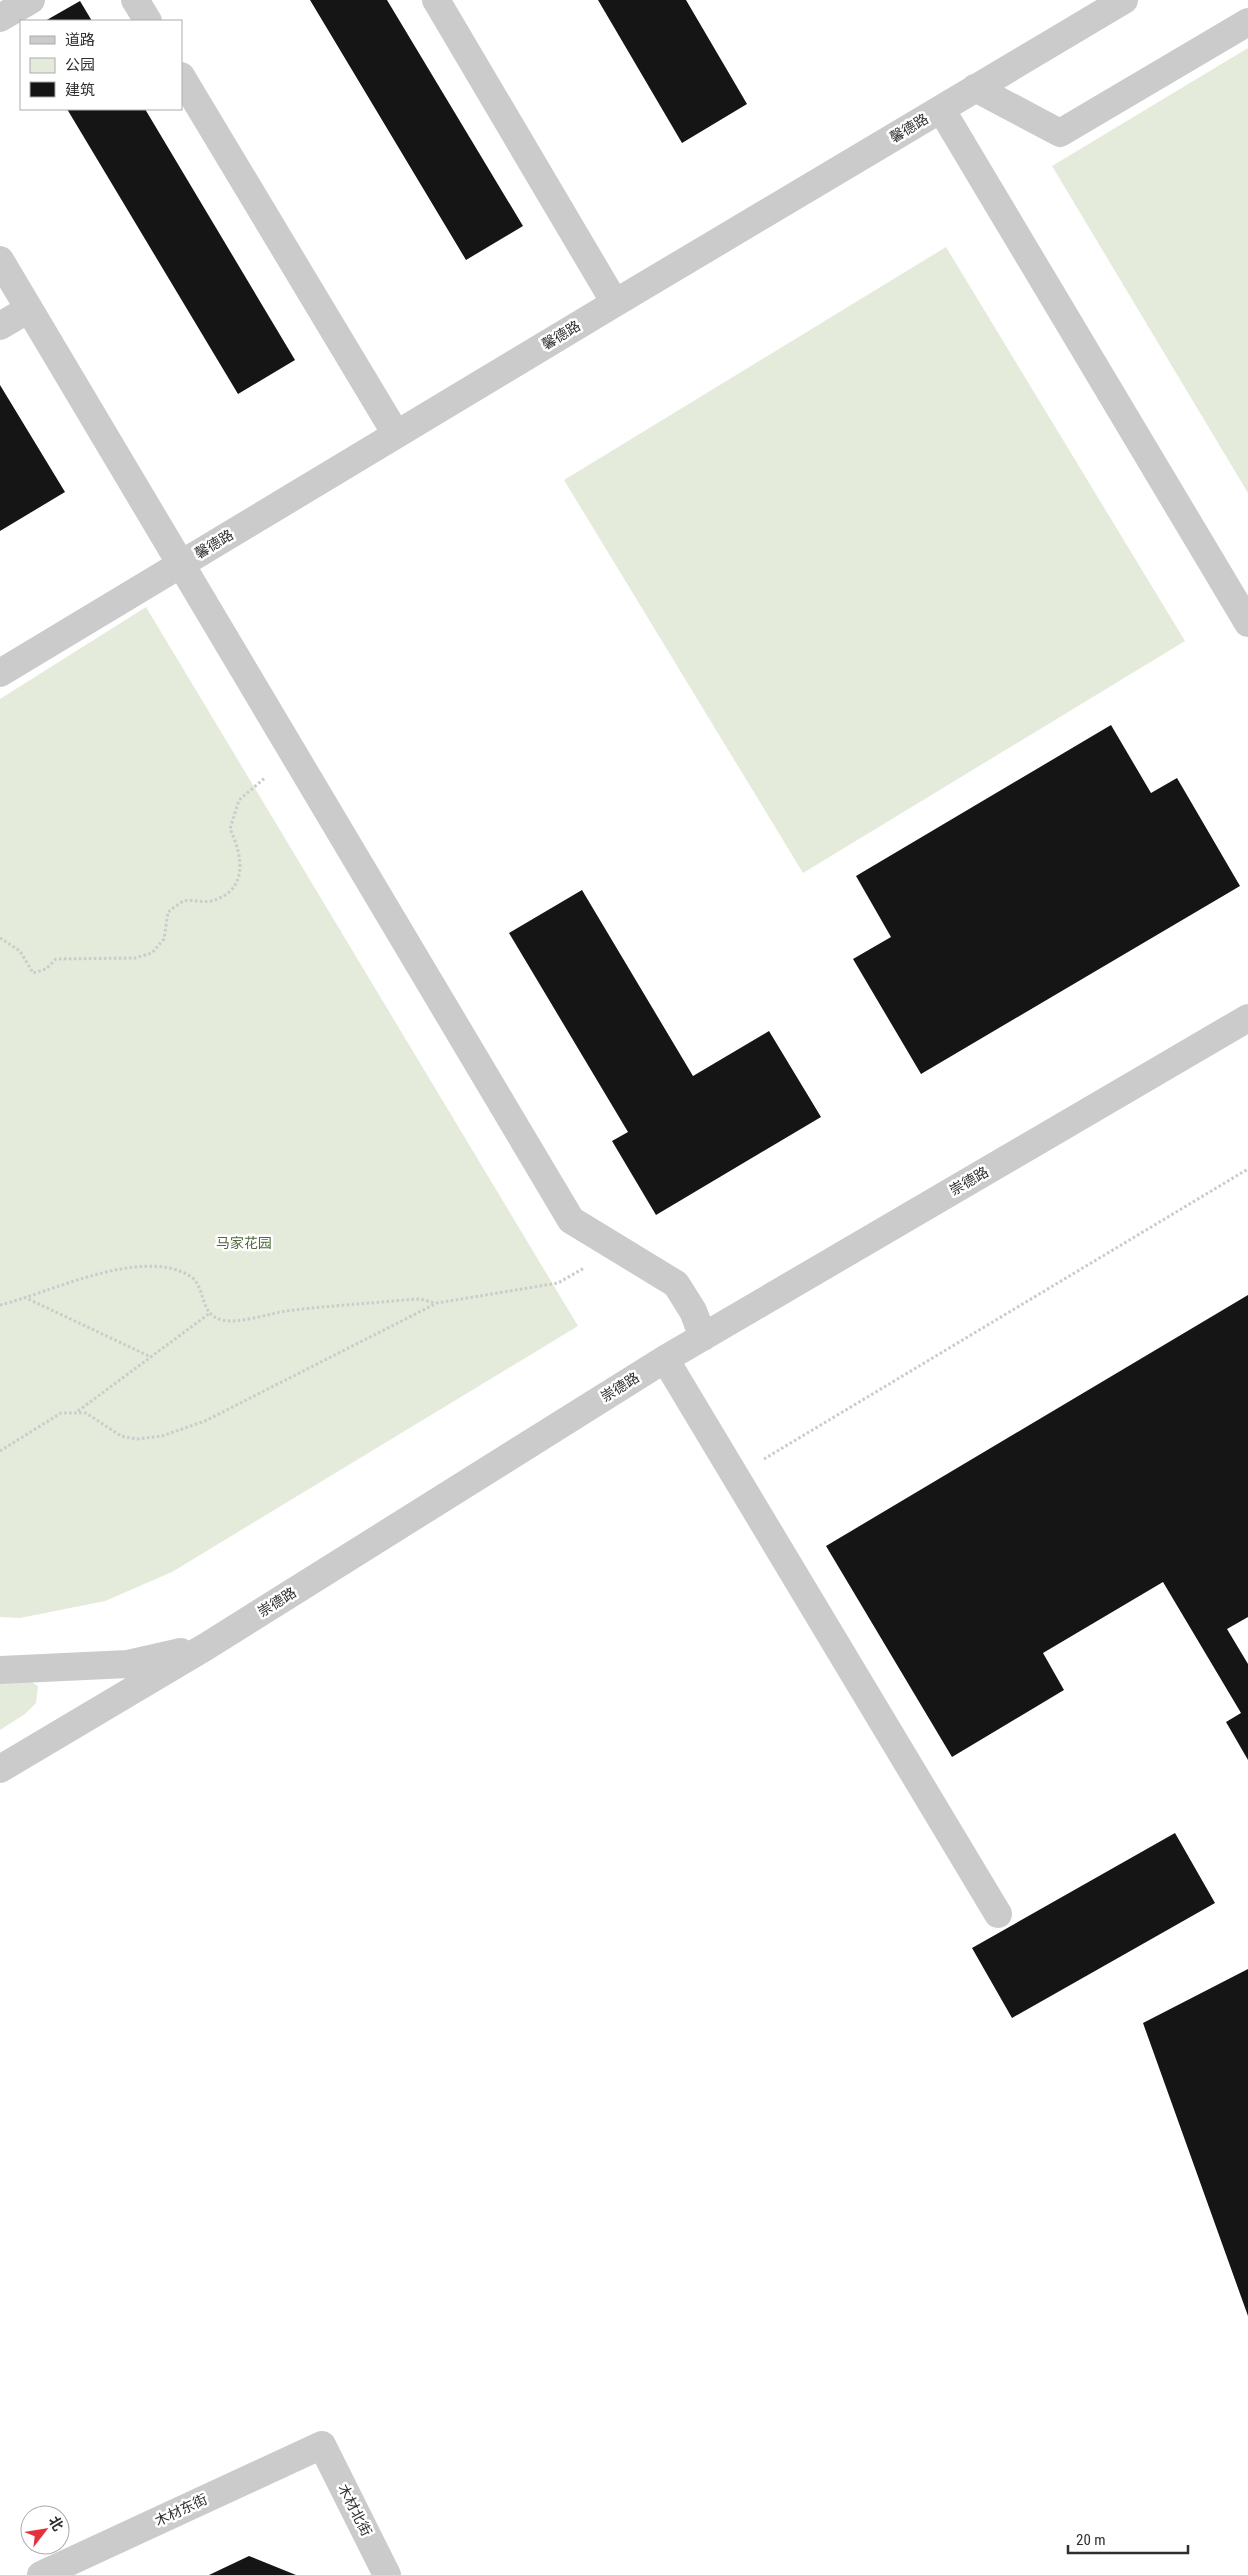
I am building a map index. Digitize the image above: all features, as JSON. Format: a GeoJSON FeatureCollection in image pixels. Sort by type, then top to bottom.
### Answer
{"type":"FeatureCollection","features":[{"type":"Feature","properties":{"kind":"street"},"geometry":{"type":"LineString","coordinates":[[0,18],[31,0]]}},
{"type":"Feature","properties":{"kind":"street"},"geometry":{"type":"LineString","coordinates":[[136,0],[147,20]]}},
{"type":"Feature","properties":{"kind":"street"},"geometry":{"type":"LineString","coordinates":[[436,0],[616,303]]}},
{"type":"Feature","properties":{"kind":"street","name":"馨德路"},"geometry":{"type":"LineString","coordinates":[[0,673],[396,434],[1124,0]]}},
{"type":"Feature","properties":{"kind":"street"},"geometry":{"type":"LineString","coordinates":[[976,88],[1060,133],[1248,22]]}},
{"type":"Feature","properties":{"kind":"street"},"geometry":{"type":"LineString","coordinates":[[182,78],[396,434]]}},
{"type":"Feature","properties":{"kind":"street"},"geometry":{"type":"LineString","coordinates":[[941,108],[1248,623]]}},
{"type":"Feature","properties":{"kind":"street"},"geometry":{"type":"LineString","coordinates":[[0,260],[571,1220],[676,1284],[693,1311],[703,1337]]}},
{"type":"Feature","properties":{"kind":"street"},"geometry":{"type":"LineString","coordinates":[[0,326],[29,309]]}},
{"type":"Feature","properties":{"kind":"street","name":"崇德路"},"geometry":{"type":"LineString","coordinates":[[0,1769],[207,1646],[665,1359],[1248,1018]]}},
{"type":"Feature","properties":{"kind":"street"},"geometry":{"type":"LineString","coordinates":[[665,1359],[737,1476],[998,1914]]}},
{"type":"Feature","properties":{"kind":"street"},"geometry":{"type":"LineString","coordinates":[[0,1670],[128,1664],[207,1646]]}},
{"type":"Feature","properties":{"kind":"street","name":"木材东街"},"geometry":{"type":"LineString","coordinates":[[40,2575],[322,2445]]}},
{"type":"Feature","properties":{"kind":"street","name":"木材北街"},"geometry":{"type":"LineString","coordinates":[[322,2445],[387,2575]]}},
{"type":"Feature","properties":{"kind":"path"},"geometry":{"type":"LineString","coordinates":[[0,938],[20,950],[33,973],[46,969],[56,959],[135,958],[152,953],[164,939],[168,912],[183,901],[211,901],[229,891],[241,874],[239,848],[230,829],[239,800],[293,754]]}},
{"type":"Feature","properties":{"kind":"path"},"geometry":{"type":"LineString","coordinates":[[737,1476],[1248,1169]]}},
{"type":"Feature","properties":{"kind":"path"},"geometry":{"type":"LineString","coordinates":[[0,1451],[61,1413],[77,1412],[94,1417],[121,1436],[137,1439],[162,1436],[205,1421],[436,1303],[558,1283],[618,1248]]}},
{"type":"Feature","properties":{"kind":"path"},"geometry":{"type":"LineString","coordinates":[[0,1305],[63,1284],[140,1265],[169,1268],[191,1277],[199,1288],[202,1303],[210,1314],[222,1320],[286,1311],[403,1300],[420,1299],[436,1303]]}},
{"type":"Feature","properties":{"kind":"path"},"geometry":{"type":"LineString","coordinates":[[23,1297],[150,1357]]}},
{"type":"Feature","properties":{"kind":"path"},"geometry":{"type":"LineString","coordinates":[[77,1412],[210,1314]]}},
{"type":"Feature","properties":{"kind":"green space"},"geometry":{"type":"Polygon","coordinates":[[[1248,48],[1248,493],[1052,166],[1248,48]]]}},
{"type":"Feature","properties":{"kind":"green space"},"geometry":{"type":"Polygon","coordinates":[[[946,247],[1185,641],[803,873],[564,480],[946,247]]]}},
{"type":"Feature","properties":{"kind":"green space","name":"马家花园"},"geometry":{"type":"Polygon","coordinates":[[[146,607],[578,1326],[172,1572],[105,1601],[20,1618],[0,1617],[0,699],[146,607]]]}},
{"type":"Feature","properties":{"kind":"green space"},"geometry":{"type":"Polygon","coordinates":[[[18,1674],[38,1686],[36,1703],[25,1714],[0,1730],[0,1676],[18,1674]]]}},
{"type":"Feature","properties":{"kind":"building"},"geometry":{"type":"Polygon","coordinates":[[[310,0],[387,0],[523,226],[466,260],[310,0]]]}},
{"type":"Feature","properties":{"kind":"building"},"geometry":{"type":"Polygon","coordinates":[[[598,0],[686,0],[747,104],[682,143],[598,0]]]}},
{"type":"Feature","properties":{"kind":"building"},"geometry":{"type":"Polygon","coordinates":[[[80,1],[91,20],[47,20],[80,1]]]}},
{"type":"Feature","properties":{"kind":"building"},"geometry":{"type":"Polygon","coordinates":[[[68,110],[146,110],[295,360],[238,394],[68,110]]]}},
{"type":"Feature","properties":{"kind":"building"},"geometry":{"type":"Polygon","coordinates":[[[0,385],[65,492],[0,531],[0,385]]]}},
{"type":"Feature","properties":{"kind":"building"},"geometry":{"type":"Polygon","coordinates":[[[1111,725],[1151,793],[1177,778],[1240,886],[921,1074],[853,959],[891,937],[856,876],[1111,725]]]}},
{"type":"Feature","properties":{"kind":"building"},"geometry":{"type":"Polygon","coordinates":[[[582,890],[693,1076],[769,1031],[821,1117],[656,1215],[612,1141],[628,1132],[509,933],[582,890]]]}},
{"type":"Feature","properties":{"kind":"building"},"geometry":{"type":"Polygon","coordinates":[[[1248,1295],[1248,1617],[1227,1629],[1248,1664],[1248,1760],[1226,1722],[1241,1713],[1163,1582],[1043,1653],[1064,1690],[952,1757],[826,1546],[1248,1295]]]}},
{"type":"Feature","properties":{"kind":"building"},"geometry":{"type":"Polygon","coordinates":[[[1175,1833],[1215,1903],[1012,2018],[972,1948],[1175,1833]]]}},
{"type":"Feature","properties":{"kind":"building"},"geometry":{"type":"Polygon","coordinates":[[[1248,1969],[1248,2316],[1143,2023],[1248,1969]]]}},
{"type":"Feature","properties":{"kind":"building"},"geometry":{"type":"Polygon","coordinates":[[[249,2556],[296,2575],[209,2575],[249,2556]]]}}]}
